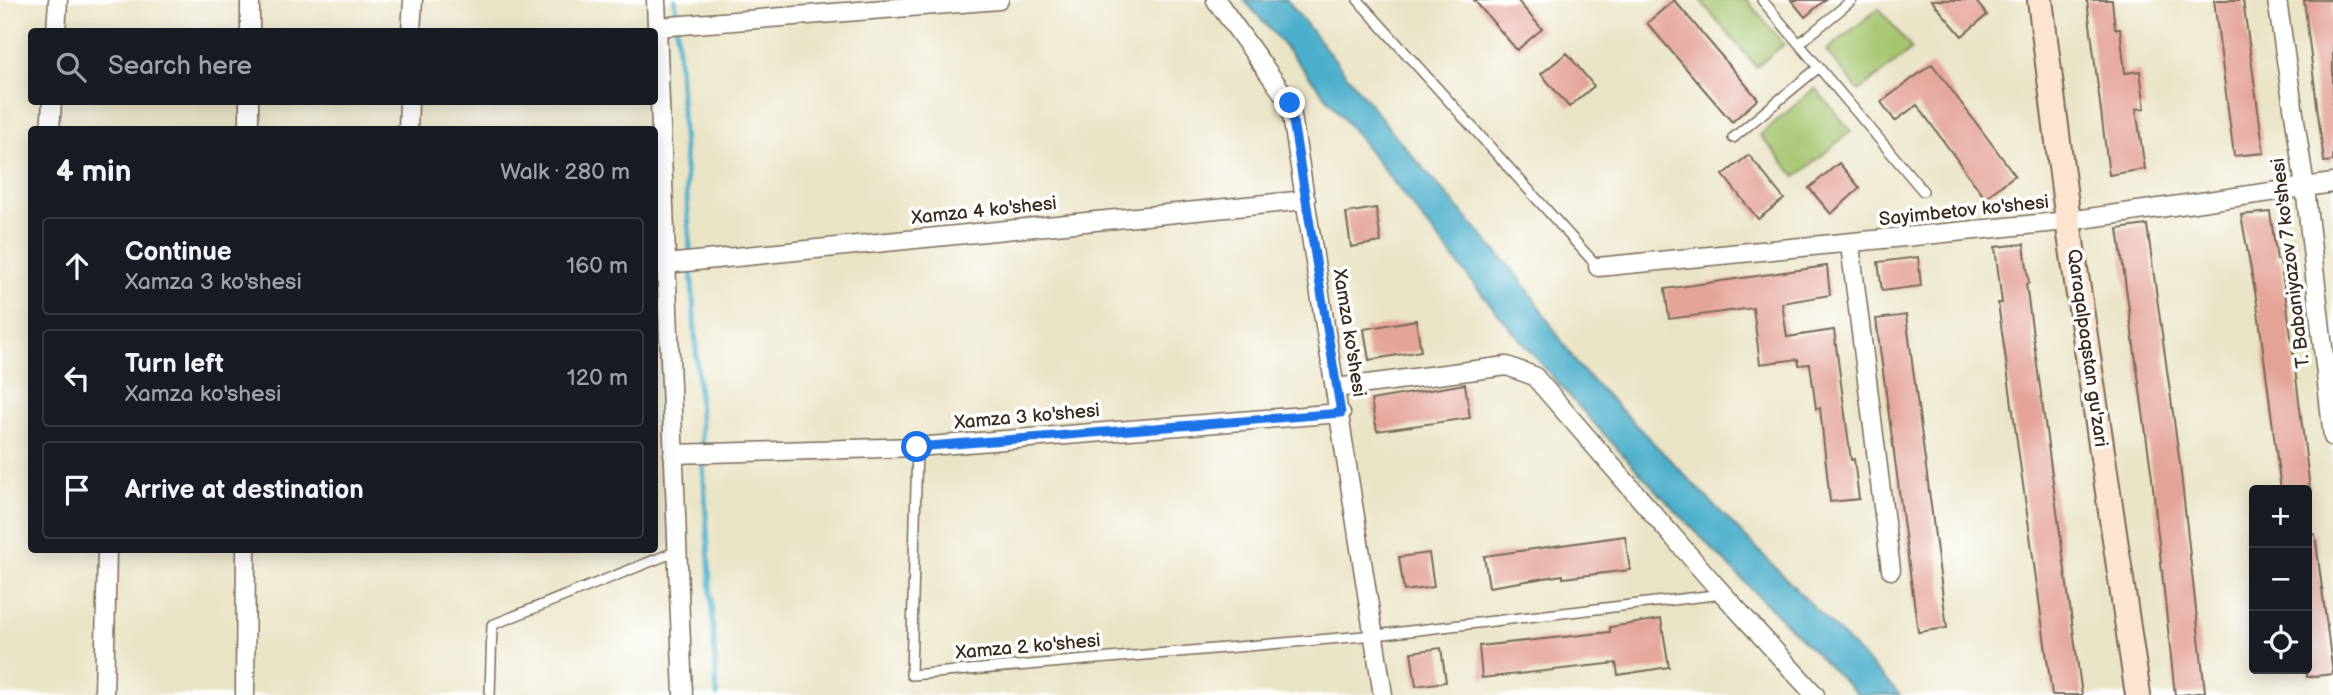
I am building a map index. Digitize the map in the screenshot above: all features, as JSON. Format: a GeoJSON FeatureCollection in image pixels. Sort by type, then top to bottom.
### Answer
{"type":"FeatureCollection","features":[{"type":"Feature","properties":{"kind":"street"},"geometry":{"type":"LineString","coordinates":[[56,28],[58,0]]}},
{"type":"Feature","properties":{"kind":"street"},"geometry":{"type":"LineString","coordinates":[[250,0],[250,28]]}},
{"type":"Feature","properties":{"kind":"street"},"geometry":{"type":"LineString","coordinates":[[411,28],[412,0]]}},
{"type":"Feature","properties":{"kind":"street"},"geometry":{"type":"LineString","coordinates":[[656,0],[657,27],[999,0]]}},
{"type":"Feature","properties":{"kind":"street","name":"Xamza ko'shesi"},"geometry":{"type":"LineString","coordinates":[[1216,0],[1290,103],[1376,635],[1383,695]]}},
{"type":"Feature","properties":{"kind":"street","name":"Qaraqalpaqstan gu'zari"},"geometry":{"type":"LineString","coordinates":[[2040,0],[2068,221],[2138,695]]}},
{"type":"Feature","properties":{"kind":"street","name":"T. Babaniyazov 7 ko'shesi"},"geometry":{"type":"LineString","coordinates":[[2277,0],[2305,187],[2333,438]]}},
{"type":"Feature","properties":{"kind":"street"},"geometry":{"type":"LineString","coordinates":[[658,53],[666,264],[663,389],[673,454],[683,695]]}},
{"type":"Feature","properties":{"kind":"street"},"geometry":{"type":"LineString","coordinates":[[50,126],[52,105]]}},
{"type":"Feature","properties":{"kind":"street"},"geometry":{"type":"LineString","coordinates":[[249,105],[249,126]]}},
{"type":"Feature","properties":{"kind":"street"},"geometry":{"type":"LineString","coordinates":[[408,126],[409,105]]}},
{"type":"Feature","properties":{"kind":"street","name":"Sayimbetov ko'shesi"},"geometry":{"type":"LineString","coordinates":[[1598,267],[1850,245],[2068,221],[2333,183]]}},
{"type":"Feature","properties":{"kind":"street","name":"Xamza 4 ko'shesi"},"geometry":{"type":"LineString","coordinates":[[666,264],[1306,200]]}},
{"type":"Feature","properties":{"kind":"street"},"geometry":{"type":"LineString","coordinates":[[1850,245],[1891,570]]}},
{"type":"Feature","properties":{"kind":"street"},"geometry":{"type":"LineString","coordinates":[[1336,388],[1507,366],[1534,376],[1815,695]]}},
{"type":"Feature","properties":{"kind":"street","name":"Xamza 3 ko'shesi"},"geometry":{"type":"LineString","coordinates":[[673,454],[917,447],[1341,413]]}},
{"type":"Feature","properties":{"kind":"street"},"geometry":{"type":"LineString","coordinates":[[104,695],[107,553]]}},
{"type":"Feature","properties":{"kind":"street"},"geometry":{"type":"LineString","coordinates":[[245,695],[246,553]]}},
{"type":"Feature","properties":{"kind":"lane"},"geometry":{"type":"LineString","coordinates":[[1358,0],[1598,267]]}},
{"type":"Feature","properties":{"kind":"lane"},"geometry":{"type":"LineString","coordinates":[[1762,0],[1923,191]]}},
{"type":"Feature","properties":{"kind":"lane"},"geometry":{"type":"LineString","coordinates":[[1799,44],[1852,0]]}},
{"type":"Feature","properties":{"kind":"lane"},"geometry":{"type":"LineString","coordinates":[[1733,138],[1819,67]]}},
{"type":"Feature","properties":{"kind":"lane","name":"Xamza 2 ko'shesi"},"geometry":{"type":"LineString","coordinates":[[917,447],[911,675],[1376,635]]}},
{"type":"Feature","properties":{"kind":"lane"},"geometry":{"type":"LineString","coordinates":[[490,695],[492,625],[677,551]]}},
{"type":"Feature","properties":{"kind":"lane"},"geometry":{"type":"LineString","coordinates":[[1376,635],[1724,594]]}},
{"type":"Feature","properties":{"kind":"green space"},"geometry":{"type":"Polygon","coordinates":[[[1700,0],[1747,0],[1784,44],[1756,67],[1700,0]]]}},
{"type":"Feature","properties":{"kind":"green space"},"geometry":{"type":"Polygon","coordinates":[[[1879,8],[1912,49],[1859,91],[1826,51],[1879,8]]]}},
{"type":"Feature","properties":{"kind":"green space"},"geometry":{"type":"Polygon","coordinates":[[[1815,88],[1851,131],[1796,177],[1760,135],[1815,88]]]}},
{"type":"Feature","properties":{"kind":"water"},"geometry":{"type":"Polygon","coordinates":[[[1244,0],[1287,0],[1398,139],[1522,281],[1579,367],[1900,695],[1858,695],[1670,504],[1534,356],[1339,113],[1244,0]]]}},
{"type":"Feature","properties":{"kind":"building"},"geometry":{"type":"Polygon","coordinates":[[[1474,0],[1517,0],[1542,29],[1517,50],[1474,0]]]}},
{"type":"Feature","properties":{"kind":"building"},"geometry":{"type":"Polygon","coordinates":[[[1674,0],[1758,99],[1732,122],[1647,23],[1674,0]]]}},
{"type":"Feature","properties":{"kind":"building"},"geometry":{"type":"Polygon","coordinates":[[[1791,0],[1825,0],[1805,17],[1791,0]]]}},
{"type":"Feature","properties":{"kind":"building"},"geometry":{"type":"Polygon","coordinates":[[[1931,0],[1975,0],[1987,15],[1962,36],[1931,0]]]}},
{"type":"Feature","properties":{"kind":"building"},"geometry":{"type":"Polygon","coordinates":[[[2087,0],[2112,0],[2115,29],[2120,29],[2125,73],[2140,71],[2145,108],[2136,109],[2145,169],[2109,175],[2087,0]]]}},
{"type":"Feature","properties":{"kind":"building"},"geometry":{"type":"Polygon","coordinates":[[[2214,0],[2243,0],[2264,153],[2234,156],[2214,0]]]}},
{"type":"Feature","properties":{"kind":"building"},"geometry":{"type":"Polygon","coordinates":[[[2304,0],[2333,0],[2333,161],[2324,162],[2304,0]]]}},
{"type":"Feature","properties":{"kind":"building"},"geometry":{"type":"Polygon","coordinates":[[[1567,53],[1594,86],[1569,107],[1541,74],[1567,53]]]}},
{"type":"Feature","properties":{"kind":"building"},"geometry":{"type":"Polygon","coordinates":[[[1932,64],[2015,175],[1985,198],[1917,105],[1895,121],[1881,102],[1932,64]]]}},
{"type":"Feature","properties":{"kind":"building"},"geometry":{"type":"Polygon","coordinates":[[[1749,155],[1784,199],[1758,219],[1723,175],[1749,155]]]}},
{"type":"Feature","properties":{"kind":"building"},"geometry":{"type":"Polygon","coordinates":[[[1839,163],[1860,188],[1831,214],[1809,188],[1839,163]]]}},
{"type":"Feature","properties":{"kind":"building"},"geometry":{"type":"Polygon","coordinates":[[[1376,208],[1381,242],[1351,247],[1346,213],[1376,208]]]}},
{"type":"Feature","properties":{"kind":"building"},"geometry":{"type":"Polygon","coordinates":[[[2270,212],[2287,305],[2310,485],[2280,485],[2257,303],[2241,215],[2270,212]]]}},
{"type":"Feature","properties":{"kind":"building"},"geometry":{"type":"Polygon","coordinates":[[[2147,225],[2180,464],[2205,692],[2181,695],[2175,695],[2152,478],[2118,229],[2147,225]]]}},
{"type":"Feature","properties":{"kind":"building"},"geometry":{"type":"Polygon","coordinates":[[[2024,244],[2029,283],[2026,284],[2082,695],[2052,695],[1998,303],[2002,303],[1995,247],[2024,244]]]}},
{"type":"Feature","properties":{"kind":"building"},"geometry":{"type":"Polygon","coordinates":[[[1918,257],[1921,286],[1882,291],[1878,262],[1918,257]]]}},
{"type":"Feature","properties":{"kind":"building"},"geometry":{"type":"Polygon","coordinates":[[[1827,266],[1830,295],[1782,303],[1787,337],[1834,330],[1851,460],[1854,459],[1859,499],[1830,502],[1820,408],[1816,409],[1810,364],[1799,365],[1798,359],[1760,364],[1753,308],[1669,319],[1665,289],[1827,266]]]}},
{"type":"Feature","properties":{"kind":"building"},"geometry":{"type":"Polygon","coordinates":[[[1906,315],[1947,628],[1918,632],[1876,319],[1906,315]]]}},
{"type":"Feature","properties":{"kind":"building"},"geometry":{"type":"Polygon","coordinates":[[[1416,320],[1421,351],[1369,360],[1364,329],[1416,320]]]}},
{"type":"Feature","properties":{"kind":"building"},"geometry":{"type":"Polygon","coordinates":[[[1465,384],[1470,418],[1377,431],[1371,400],[1465,384]]]}},
{"type":"Feature","properties":{"kind":"building"},"geometry":{"type":"Polygon","coordinates":[[[2312,534],[2315,534],[2333,674],[2307,677],[2307,674],[2312,674],[2312,534]]]}},
{"type":"Feature","properties":{"kind":"building"},"geometry":{"type":"Polygon","coordinates":[[[1625,536],[1630,570],[1563,578],[1563,575],[1489,587],[1484,556],[1625,536]]]}},
{"type":"Feature","properties":{"kind":"building"},"geometry":{"type":"Polygon","coordinates":[[[1429,553],[1434,587],[1404,591],[1399,557],[1429,553]]]}},
{"type":"Feature","properties":{"kind":"building"},"geometry":{"type":"Polygon","coordinates":[[[1661,619],[1669,667],[1618,675],[1616,663],[1482,678],[1479,646],[1610,632],[1610,627],[1661,619]]]}},
{"type":"Feature","properties":{"kind":"building"},"geometry":{"type":"Polygon","coordinates":[[[1441,648],[1446,682],[1416,686],[1411,652],[1441,648]]]}},
{"type":"Feature","properties":{"kind":"waterway"},"geometry":{"type":"LineString","coordinates":[[675,0],[717,695]]}},
{"type":"Feature","properties":{"kind":"route"},"geometry":{"type":"LineString","coordinates":[[917,447],[1341,413],[1290,103]]}}]}
